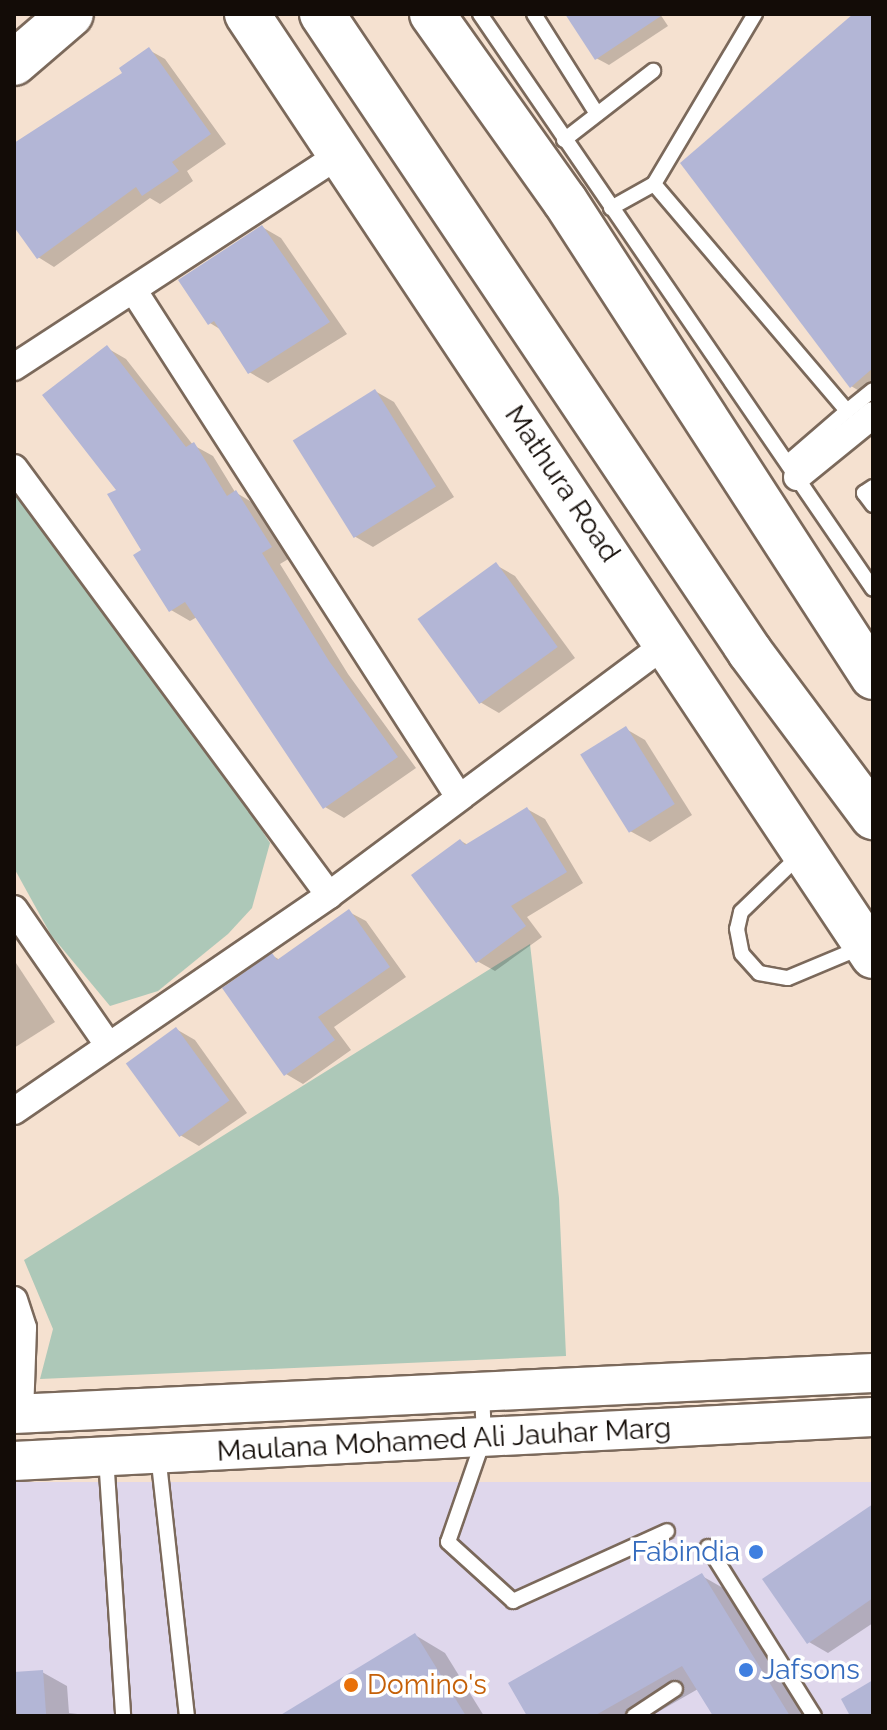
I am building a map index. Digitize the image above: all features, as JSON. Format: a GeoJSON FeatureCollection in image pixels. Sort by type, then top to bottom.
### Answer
{"type":"FeatureCollection","features":[{"type":"Feature","properties":{"kind":"highway"},"geometry":{"type":"LineString","coordinates":[[14,63],[71,14]]}},
{"type":"Feature","properties":{"kind":"highway","name":"Mathura Road"},"geometry":{"type":"LineString","coordinates":[[247,14],[668,642],[870,951]]}},
{"type":"Feature","properties":{"kind":"highway"},"geometry":{"type":"LineString","coordinates":[[322,14],[750,652],[873,817]]}},
{"type":"Feature","properties":{"kind":"highway"},"geometry":{"type":"LineString","coordinates":[[432,14],[565,201],[873,677]]}},
{"type":"Feature","properties":{"kind":"main road","name":"Maulana Mohamed Ali Jauhar Marg"},"geometry":{"type":"LineString","coordinates":[[17,1414],[482,1388],[873,1373]]}},
{"type":"Feature","properties":{"kind":"main road","name":"Maulana Mohamed Ali Jauhar Marg"},"geometry":{"type":"LineString","coordinates":[[14,1461],[873,1417]]}},
{"type":"Feature","properties":{"kind":"street"},"geometry":{"type":"LineString","coordinates":[[14,367],[341,154]]}},
{"type":"Feature","properties":{"kind":"street"},"geometry":{"type":"LineString","coordinates":[[134,291],[459,797]]}},
{"type":"Feature","properties":{"kind":"street"},"geometry":{"type":"LineString","coordinates":[[792,470],[860,413]]}},
{"type":"Feature","properties":{"kind":"street"},"geometry":{"type":"LineString","coordinates":[[14,468],[329,895]]}},
{"type":"Feature","properties":{"kind":"street"},"geometry":{"type":"LineString","coordinates":[[14,1111],[329,895],[668,642]]}},
{"type":"Feature","properties":{"kind":"street"},"geometry":{"type":"LineString","coordinates":[[14,909],[108,1045]]}},
{"type":"Feature","properties":{"kind":"street"},"geometry":{"type":"LineString","coordinates":[[14,1300],[23,1328],[17,1414]]}},
{"type":"Feature","properties":{"kind":"lane"},"geometry":{"type":"LineString","coordinates":[[480,14],[873,589]]}},
{"type":"Feature","properties":{"kind":"lane"},"geometry":{"type":"LineString","coordinates":[[534,14],[597,114]]}},
{"type":"Feature","properties":{"kind":"lane"},"geometry":{"type":"LineString","coordinates":[[611,208],[654,184],[755,14]]}},
{"type":"Feature","properties":{"kind":"lane"},"geometry":{"type":"LineString","coordinates":[[564,140],[653,71]]}},
{"type":"Feature","properties":{"kind":"lane"},"geometry":{"type":"LineString","coordinates":[[654,184],[860,413],[873,390]]}},
{"type":"Feature","properties":{"kind":"lane"},"geometry":{"type":"LineString","coordinates":[[873,487],[864,493],[873,505]]}},
{"type":"Feature","properties":{"kind":"lane"},"geometry":{"type":"LineString","coordinates":[[805,851],[741,912],[737,929],[742,954],[759,973],[788,978],[870,951]]}},
{"type":"Feature","properties":{"kind":"lane"},"geometry":{"type":"LineString","coordinates":[[482,1388],[484,1438],[448,1542],[513,1601],[667,1531]]}},
{"type":"Feature","properties":{"kind":"lane"},"geometry":{"type":"LineString","coordinates":[[158,1454],[187,1716]]}},
{"type":"Feature","properties":{"kind":"lane"},"geometry":{"type":"LineString","coordinates":[[106,1457],[123,1716]]}},
{"type":"Feature","properties":{"kind":"lane"},"geometry":{"type":"LineString","coordinates":[[708,1547],[814,1716]]}},
{"type":"Feature","properties":{"kind":"lane"},"geometry":{"type":"LineString","coordinates":[[634,1716],[675,1689]]}},
{"type":"Feature","properties":{"kind":"shaded area"},"geometry":{"type":"Polygon","coordinates":[[[14,1482],[873,1482],[873,1716],[14,1716],[14,1482]]]}},
{"type":"Feature","properties":{"kind":"green space"},"geometry":{"type":"Polygon","coordinates":[[[14,481],[174,695],[270,843],[252,908],[228,934],[158,991],[110,1006],[51,935],[14,868],[14,481]]]}},
{"type":"Feature","properties":{"kind":"green space"},"geometry":{"type":"Polygon","coordinates":[[[530,944],[559,1198],[566,1356],[40,1379],[53,1329],[24,1260],[530,944]]]}},
{"type":"Feature","properties":{"kind":"building"},"geometry":{"type":"Polygon","coordinates":[[[565,14],[664,14],[595,60],[565,14]]]}},
{"type":"Feature","properties":{"kind":"building"},"geometry":{"type":"Polygon","coordinates":[[[853,14],[873,14],[873,368],[850,388],[680,163],[853,14]]]}},
{"type":"Feature","properties":{"kind":"building"},"geometry":{"type":"Polygon","coordinates":[[[149,47],[211,134],[172,162],[179,171],[142,196],[136,187],[37,259],[14,227],[14,143],[122,73],[119,68],[149,47]]]}},
{"type":"Feature","properties":{"kind":"building"},"geometry":{"type":"Polygon","coordinates":[[[262,225],[330,322],[248,374],[214,321],[208,325],[178,280],[262,225]]]}},
{"type":"Feature","properties":{"kind":"building"},"geometry":{"type":"Polygon","coordinates":[[[107,345],[186,447],[194,442],[227,496],[236,490],[272,547],[262,553],[329,661],[398,757],[323,809],[185,602],[169,612],[133,555],[141,550],[107,494],[116,490],[42,395],[107,345]]]}},
{"type":"Feature","properties":{"kind":"building"},"geometry":{"type":"Polygon","coordinates":[[[375,389],[436,487],[354,538],[293,440],[375,389]]]}},
{"type":"Feature","properties":{"kind":"building"},"geometry":{"type":"Polygon","coordinates":[[[496,562],[558,647],[479,704],[418,619],[496,562]]]}},
{"type":"Feature","properties":{"kind":"building"},"geometry":{"type":"Polygon","coordinates":[[[626,726],[675,804],[629,833],[580,755],[626,726]]]}},
{"type":"Feature","properties":{"kind":"building"},"geometry":{"type":"Polygon","coordinates":[[[527,807],[567,872],[511,906],[526,926],[476,963],[411,875],[460,839],[465,845],[527,807]]]}},
{"type":"Feature","properties":{"kind":"building"},"geometry":{"type":"Polygon","coordinates":[[[349,909],[390,967],[318,1017],[335,1040],[284,1076],[222,988],[272,953],[277,960],[349,909]]]}},
{"type":"Feature","properties":{"kind":"building"},"geometry":{"type":"Polygon","coordinates":[[[176,1027],[229,1101],[179,1137],[126,1063],[176,1027]]]}},
{"type":"Feature","properties":{"kind":"building"},"geometry":{"type":"Polygon","coordinates":[[[873,1504],[873,1598],[807,1644],[762,1579],[873,1504]]]}},
{"type":"Feature","properties":{"kind":"building"},"geometry":{"type":"Polygon","coordinates":[[[702,1573],[790,1716],[713,1716],[682,1666],[594,1716],[527,1716],[508,1683],[702,1573]]]}},
{"type":"Feature","properties":{"kind":"building"},"geometry":{"type":"Polygon","coordinates":[[[415,1633],[466,1716],[279,1716],[415,1633]]]}},
{"type":"Feature","properties":{"kind":"building"},"geometry":{"type":"Polygon","coordinates":[[[43,1670],[46,1716],[17,1716],[14,1672],[43,1670]]]}},
{"type":"Feature","properties":{"kind":"building"},"geometry":{"type":"Polygon","coordinates":[[[873,1680],[873,1716],[850,1716],[841,1699],[873,1680]]]}},
{"type":"Feature","properties":{"kind":"place","name":"Fabindia"},"geometry":{"type":"Point","coordinates":[756,1552]}},
{"type":"Feature","properties":{"kind":"place","name":"Jafsons"},"geometry":{"type":"Point","coordinates":[746,1670]}},
{"type":"Feature","properties":{"kind":"place","name":"Domino's"},"geometry":{"type":"Point","coordinates":[351,1685]}}]}
